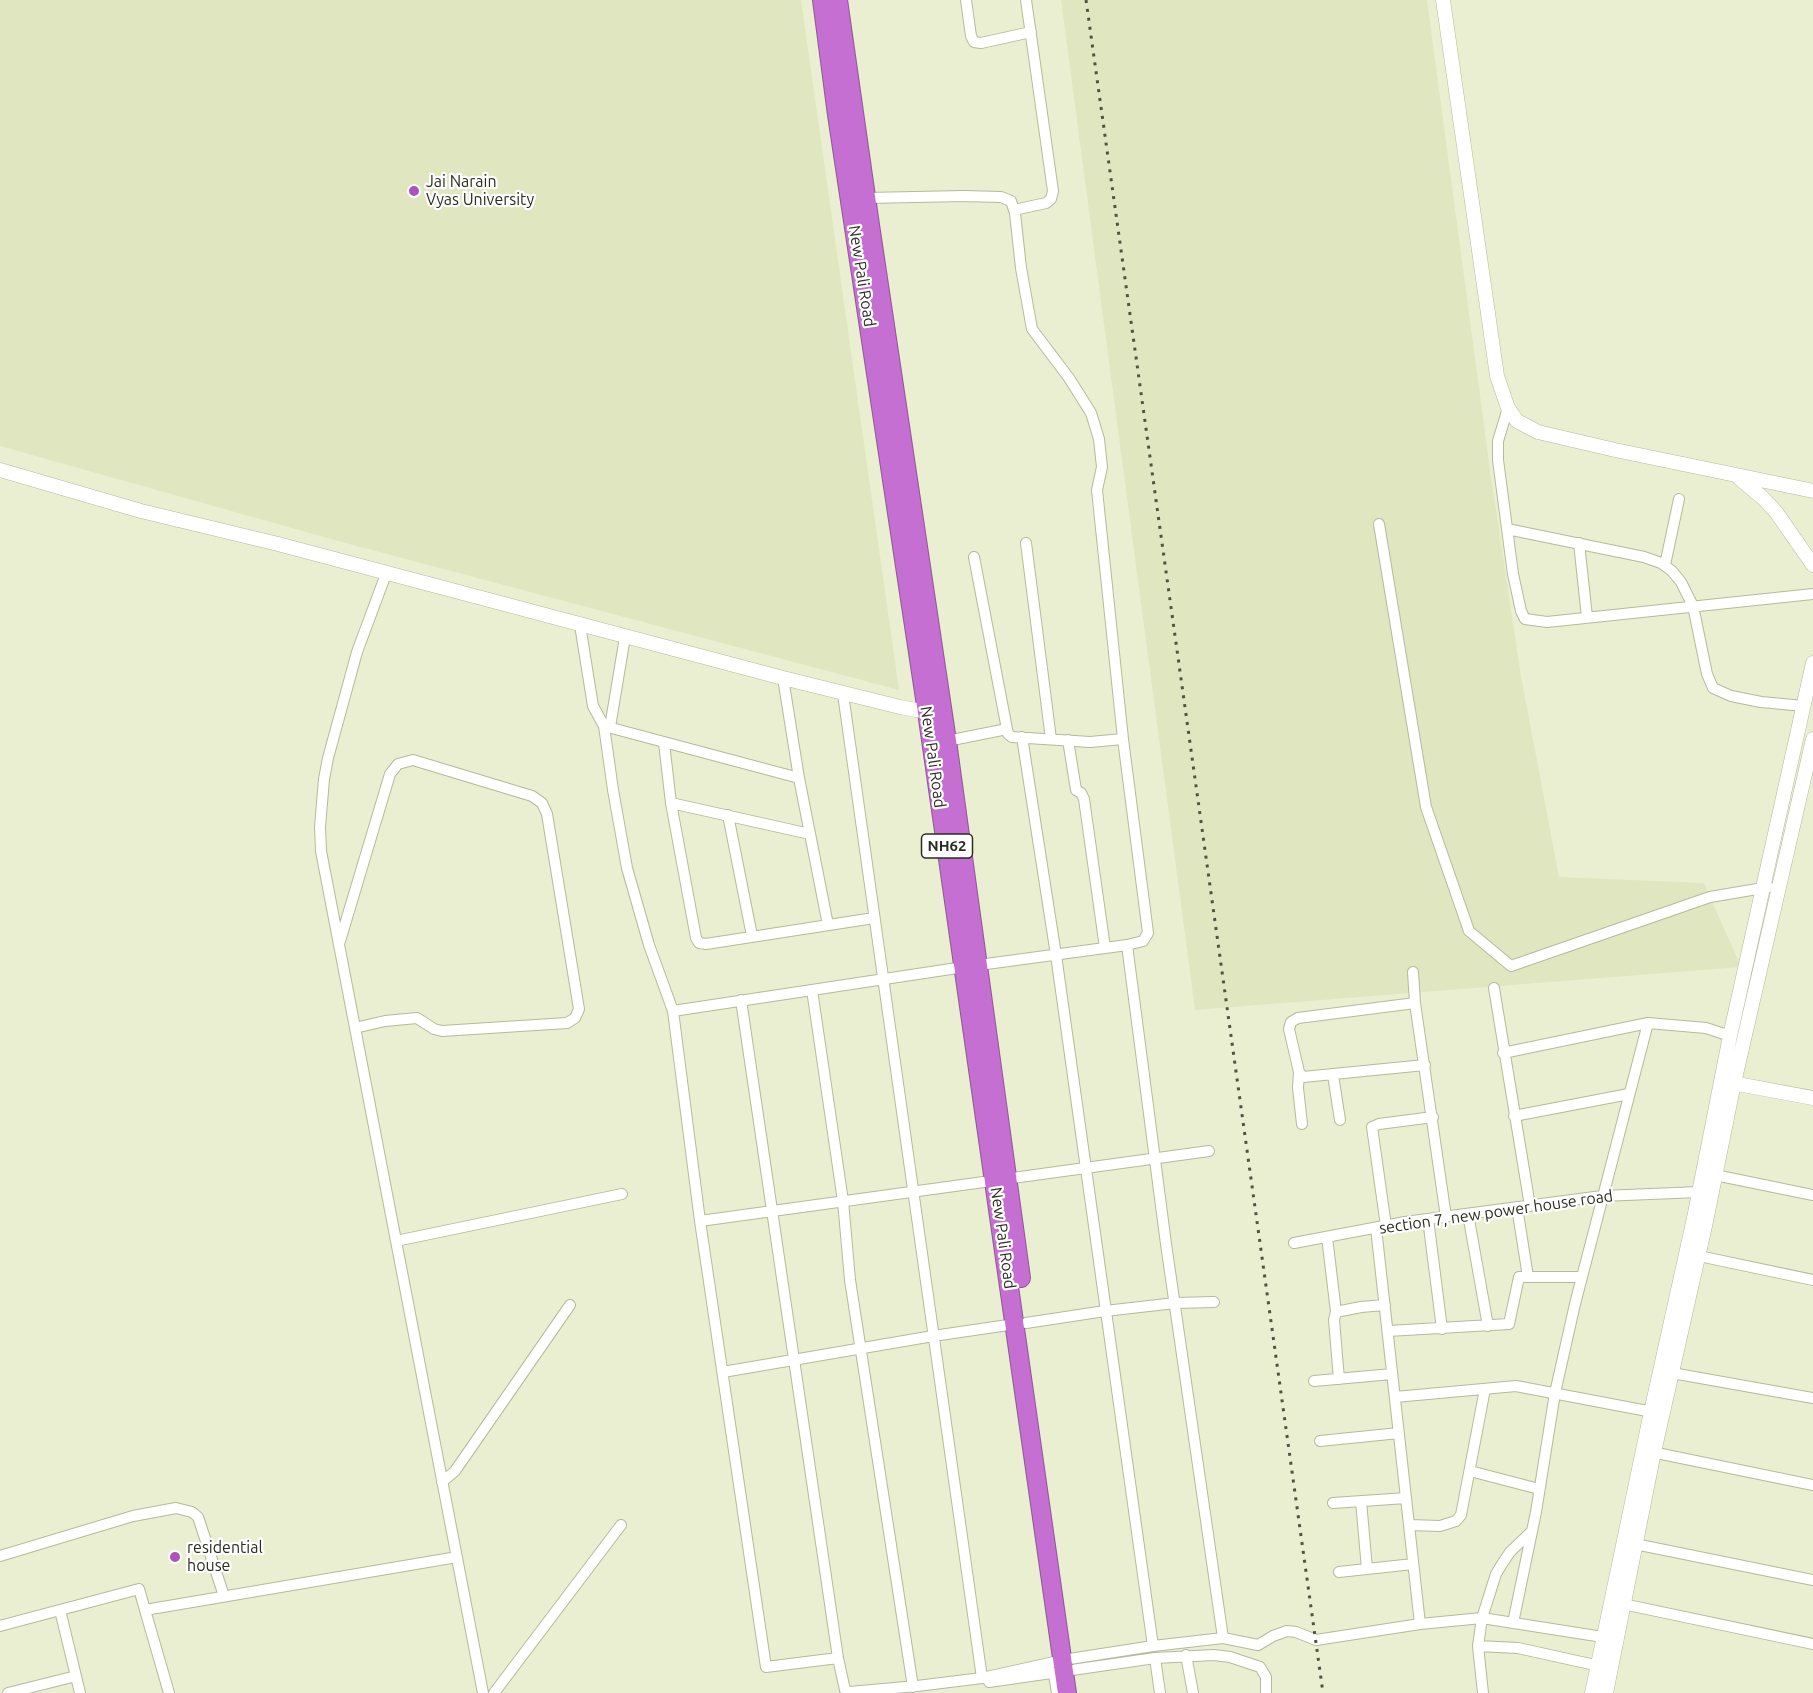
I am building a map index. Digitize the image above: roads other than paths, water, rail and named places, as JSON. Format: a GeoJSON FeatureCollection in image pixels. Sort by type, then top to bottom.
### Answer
{"type":"FeatureCollection","features":[{"type":"Feature","properties":{"kind":"highway","name":"New Pali Road"},"geometry":{"type":"LineString","coordinates":[[822,0],[837,115],[927,712],[971,966],[1021,1324],[1066,1667],[1067,1693]]}},
{"type":"Feature","properties":{"kind":"highway","name":"New Pali Road"},"geometry":{"type":"LineString","coordinates":[[838,0],[947,741],[971,966]]}},
{"type":"Feature","properties":{"kind":"highway","name":"New Pali Road"},"geometry":{"type":"LineString","coordinates":[[1066,1667],[1079,1693]]}},
{"type":"Feature","properties":{"kind":"street"},"geometry":{"type":"LineString","coordinates":[[966,0],[971,36],[974,42],[981,43],[1031,32]]}},
{"type":"Feature","properties":{"kind":"street"},"geometry":{"type":"LineString","coordinates":[[1014,210],[1046,203],[1051,199],[1053,191],[1026,0]]}},
{"type":"Feature","properties":{"kind":"street"},"geometry":{"type":"LineString","coordinates":[[1443,0],[1497,375],[1508,408],[1517,421],[1538,432],[1813,491]]}},
{"type":"Feature","properties":{"kind":"street"},"geometry":{"type":"LineString","coordinates":[[673,1011],[1127,945],[1143,941],[1148,933],[1123,739],[1097,490],[1102,467],[1099,440],[1091,413],[1069,378],[1032,329],[1011,201],[1001,197],[964,196],[866,198]]}},
{"type":"Feature","properties":{"kind":"street"},"geometry":{"type":"LineString","coordinates":[[1508,408],[1498,441],[1498,460],[1513,574],[1521,611],[1525,619],[1547,622],[1813,594]]}},
{"type":"Feature","properties":{"kind":"street"},"geometry":{"type":"LineString","coordinates":[[0,470],[141,510],[278,544],[843,694],[927,712]]}},
{"type":"Feature","properties":{"kind":"street"},"geometry":{"type":"LineString","coordinates":[[1734,475],[1747,484],[1776,512],[1813,565]]}},
{"type":"Feature","properties":{"kind":"street"},"geometry":{"type":"LineString","coordinates":[[1665,565],[1679,499]]}},
{"type":"Feature","properties":{"kind":"street"},"geometry":{"type":"LineString","coordinates":[[1379,524],[1426,807],[1469,931],[1511,966],[1710,897],[1780,886]]}},
{"type":"Feature","properties":{"kind":"street"},"geometry":{"type":"LineString","coordinates":[[1507,529],[1644,557],[1665,565],[1681,582],[1693,606],[1707,674],[1713,688],[1731,696],[1761,702],[1804,706]]}},
{"type":"Feature","properties":{"kind":"street"},"geometry":{"type":"LineString","coordinates":[[1026,543],[1051,739]]}},
{"type":"Feature","properties":{"kind":"street"},"geometry":{"type":"LineString","coordinates":[[1579,543],[1587,617]]}},
{"type":"Feature","properties":{"kind":"street"},"geometry":{"type":"LineString","coordinates":[[974,557],[1010,736],[1090,742],[1123,739]]}},
{"type":"Feature","properties":{"kind":"street"},"geometry":{"type":"LineString","coordinates":[[386,574],[357,652],[340,711],[324,779],[320,826],[321,850],[483,1693]]}},
{"type":"Feature","properties":{"kind":"street"},"geometry":{"type":"LineString","coordinates":[[580,625],[594,706],[607,726],[799,778]]}},
{"type":"Feature","properties":{"kind":"street"},"geometry":{"type":"LineString","coordinates":[[626,637],[607,726],[613,790],[627,868],[649,945],[673,1011],[700,1221],[766,1667],[837,1658]]}},
{"type":"Feature","properties":{"kind":"street"},"geometry":{"type":"LineString","coordinates":[[1657,1413],[1672,1373],[1699,1256],[1715,1175],[1728,1082],[1730,1035],[1813,663]]}},
{"type":"Feature","properties":{"kind":"street"},"geometry":{"type":"LineString","coordinates":[[783,678],[799,778],[828,925]]}},
{"type":"Feature","properties":{"kind":"street"},"geometry":{"type":"LineString","coordinates":[[843,694],[933,1336],[985,1684]]}},
{"type":"Feature","properties":{"kind":"street"},"geometry":{"type":"LineString","coordinates":[[947,741],[1007,729]]}},
{"type":"Feature","properties":{"kind":"street"},"geometry":{"type":"LineString","coordinates":[[1022,737],[1056,955],[1154,1646]]}},
{"type":"Feature","properties":{"kind":"street"},"geometry":{"type":"LineString","coordinates":[[1068,740],[1076,790],[1084,799],[1105,948]]}},
{"type":"Feature","properties":{"kind":"street"},"geometry":{"type":"LineString","coordinates":[[1592,1693],[1604,1667],[1657,1413],[1699,1192],[1780,886],[1813,740]]}},
{"type":"Feature","properties":{"kind":"street"},"geometry":{"type":"LineString","coordinates":[[664,743],[671,803],[696,938],[699,943],[706,944],[874,918]]}},
{"type":"Feature","properties":{"kind":"street"},"geometry":{"type":"LineString","coordinates":[[339,945],[390,774],[398,764],[413,760],[532,796],[542,803],[547,814],[579,1009],[575,1018],[567,1023],[442,1031],[434,1029],[417,1018],[404,1018],[355,1028]]}},
{"type":"Feature","properties":{"kind":"street"},"geometry":{"type":"LineString","coordinates":[[671,803],[810,834]]}},
{"type":"Feature","properties":{"kind":"street"},"geometry":{"type":"LineString","coordinates":[[728,815],[752,936]]}},
{"type":"Feature","properties":{"kind":"street"},"geometry":{"type":"LineString","coordinates":[[1127,945],[1223,1638]]}},
{"type":"Feature","properties":{"kind":"street"},"geometry":{"type":"LineString","coordinates":[[1413,972],[1415,1003],[1446,1217]]}},
{"type":"Feature","properties":{"kind":"street"},"geometry":{"type":"LineString","coordinates":[[1494,988],[1530,1206]]}},
{"type":"Feature","properties":{"kind":"street"},"geometry":{"type":"LineString","coordinates":[[812,990],[843,1201],[850,1280],[860,1349],[914,1690]]}},
{"type":"Feature","properties":{"kind":"street"},"geometry":{"type":"LineString","coordinates":[[741,1000],[837,1658],[845,1690],[849,1692],[914,1690],[985,1684],[1154,1646],[1223,1638],[1258,1645],[1287,1631],[1316,1640],[1420,1624],[1482,1618],[1610,1638]]}},
{"type":"Feature","properties":{"kind":"street"},"geometry":{"type":"LineString","coordinates":[[1302,1124],[1298,1088],[1299,1072],[1289,1029],[1292,1022],[1298,1018],[1415,1003]]}},
{"type":"Feature","properties":{"kind":"street"},"geometry":{"type":"LineString","coordinates":[[1503,1053],[1648,1023],[1706,1028],[1730,1035]]}},
{"type":"Feature","properties":{"kind":"street"},"geometry":{"type":"LineString","coordinates":[[1513,1623],[1532,1531],[1555,1394],[1602,1196],[1648,1023]]}},
{"type":"Feature","properties":{"kind":"street"},"geometry":{"type":"LineString","coordinates":[[1299,1072],[1303,1077],[1309,1078],[1425,1065]]}},
{"type":"Feature","properties":{"kind":"street"},"geometry":{"type":"LineString","coordinates":[[1333,1075],[1340,1119]]}},
{"type":"Feature","properties":{"kind":"street"},"geometry":{"type":"LineString","coordinates":[[1728,1082],[1813,1098]]}},
{"type":"Feature","properties":{"kind":"street"},"geometry":{"type":"LineString","coordinates":[[1514,1116],[1629,1094]]}},
{"type":"Feature","properties":{"kind":"street"},"geometry":{"type":"LineString","coordinates":[[1420,1624],[1385,1305],[1372,1127],[1379,1124],[1433,1117]]}},
{"type":"Feature","properties":{"kind":"street"},"geometry":{"type":"LineString","coordinates":[[700,1221],[1209,1151]]}},
{"type":"Feature","properties":{"kind":"street"},"geometry":{"type":"LineString","coordinates":[[1715,1175],[1813,1195]]}},
{"type":"Feature","properties":{"kind":"street","name":"section 7, new power house road"},"geometry":{"type":"LineString","coordinates":[[1294,1243],[1428,1219],[1602,1196],[1699,1192]]}},
{"type":"Feature","properties":{"kind":"street"},"geometry":{"type":"LineString","coordinates":[[396,1241],[622,1194]]}},
{"type":"Feature","properties":{"kind":"street"},"geometry":{"type":"LineString","coordinates":[[1517,1208],[1528,1277]]}},
{"type":"Feature","properties":{"kind":"street"},"geometry":{"type":"LineString","coordinates":[[1467,1214],[1488,1326]]}},
{"type":"Feature","properties":{"kind":"street"},"geometry":{"type":"LineString","coordinates":[[1428,1219],[1442,1329]]}},
{"type":"Feature","properties":{"kind":"street"},"geometry":{"type":"LineString","coordinates":[[1327,1237],[1336,1312],[1334,1320],[1339,1379]]}},
{"type":"Feature","properties":{"kind":"street"},"geometry":{"type":"LineString","coordinates":[[1699,1256],[1813,1280]]}},
{"type":"Feature","properties":{"kind":"street"},"geometry":{"type":"LineString","coordinates":[[1388,1331],[1509,1324],[1519,1277],[1582,1277]]}},
{"type":"Feature","properties":{"kind":"street"},"geometry":{"type":"LineString","coordinates":[[723,1372],[933,1336],[1105,1311],[1175,1303],[1214,1302]]}},
{"type":"Feature","properties":{"kind":"street"},"geometry":{"type":"LineString","coordinates":[[442,1482],[455,1471],[570,1305]]}},
{"type":"Feature","properties":{"kind":"street"},"geometry":{"type":"LineString","coordinates":[[1336,1312],[1385,1305]]}},
{"type":"Feature","properties":{"kind":"street"},"geometry":{"type":"LineString","coordinates":[[1672,1373],[1813,1398]]}},
{"type":"Feature","properties":{"kind":"street"},"geometry":{"type":"LineString","coordinates":[[1314,1381],[1392,1374]]}},
{"type":"Feature","properties":{"kind":"street"},"geometry":{"type":"LineString","coordinates":[[1395,1397],[1516,1386],[1657,1413]]}},
{"type":"Feature","properties":{"kind":"street"},"geometry":{"type":"LineString","coordinates":[[1409,1525],[1440,1526],[1456,1521],[1463,1509],[1485,1389]]}},
{"type":"Feature","properties":{"kind":"street"},"geometry":{"type":"LineString","coordinates":[[1320,1440],[1399,1433]]}},
{"type":"Feature","properties":{"kind":"street"},"geometry":{"type":"LineString","coordinates":[[1649,1451],[1813,1485]]}},
{"type":"Feature","properties":{"kind":"street"},"geometry":{"type":"LineString","coordinates":[[1610,1638],[1623,1604],[1649,1451]]}},
{"type":"Feature","properties":{"kind":"street"},"geometry":{"type":"LineString","coordinates":[[1470,1471],[1539,1489]]}},
{"type":"Feature","properties":{"kind":"street"},"geometry":{"type":"LineString","coordinates":[[1333,1503],[1406,1498]]}},
{"type":"Feature","properties":{"kind":"street"},"geometry":{"type":"LineString","coordinates":[[1361,1501],[1367,1569]]}},
{"type":"Feature","properties":{"kind":"street"},"geometry":{"type":"LineString","coordinates":[[0,1556],[133,1516],[176,1509],[192,1512],[198,1517],[224,1596]]}},
{"type":"Feature","properties":{"kind":"street"},"geometry":{"type":"LineString","coordinates":[[494,1693],[621,1525]]}},
{"type":"Feature","properties":{"kind":"street"},"geometry":{"type":"LineString","coordinates":[[1483,1693],[1478,1646],[1482,1618],[1502,1564],[1510,1552],[1532,1531]]}},
{"type":"Feature","properties":{"kind":"street"},"geometry":{"type":"LineString","coordinates":[[1635,1544],[1813,1580]]}},
{"type":"Feature","properties":{"kind":"street"},"geometry":{"type":"LineString","coordinates":[[145,1610],[457,1557]]}},
{"type":"Feature","properties":{"kind":"street"},"geometry":{"type":"LineString","coordinates":[[1340,1572],[1413,1564]]}},
{"type":"Feature","properties":{"kind":"street"},"geometry":{"type":"LineString","coordinates":[[0,1626],[139,1589],[169,1693]]}},
{"type":"Feature","properties":{"kind":"street"},"geometry":{"type":"LineString","coordinates":[[1623,1604],[1813,1644]]}},
{"type":"Feature","properties":{"kind":"street"},"geometry":{"type":"LineString","coordinates":[[60,1610],[80,1693]]}},
{"type":"Feature","properties":{"kind":"street"},"geometry":{"type":"LineString","coordinates":[[1478,1646],[1518,1648],[1604,1667]]}},
{"type":"Feature","properties":{"kind":"street"},"geometry":{"type":"LineString","coordinates":[[985,1684],[1066,1667],[1186,1655],[1223,1656],[1256,1665],[1264,1672],[1266,1693]]}},
{"type":"Feature","properties":{"kind":"street"},"geometry":{"type":"LineString","coordinates":[[1186,1655],[1193,1693]]}},
{"type":"Feature","properties":{"kind":"street"},"geometry":{"type":"LineString","coordinates":[[1155,1658],[1160,1693]]}},
{"type":"Feature","properties":{"kind":"street"},"geometry":{"type":"LineString","coordinates":[[1057,1693],[1066,1667]]}},
{"type":"Feature","properties":{"kind":"street"},"geometry":{"type":"LineString","coordinates":[[1604,1667],[1606,1693]]}},
{"type":"Feature","properties":{"kind":"street"},"geometry":{"type":"LineString","coordinates":[[8,1693],[43,1689],[76,1676]]}},
{"type":"Feature","properties":{"kind":"railway"},"geometry":{"type":"LineString","coordinates":[[1086,0],[1323,1693]]}},
{"type":"Feature","properties":{"kind":"place","name":"Jai Narain Vyas University"},"geometry":{"type":"Point","coordinates":[414,191]}},
{"type":"Feature","properties":{"kind":"place","name":"residential house"},"geometry":{"type":"Point","coordinates":[175,1557]}}]}
